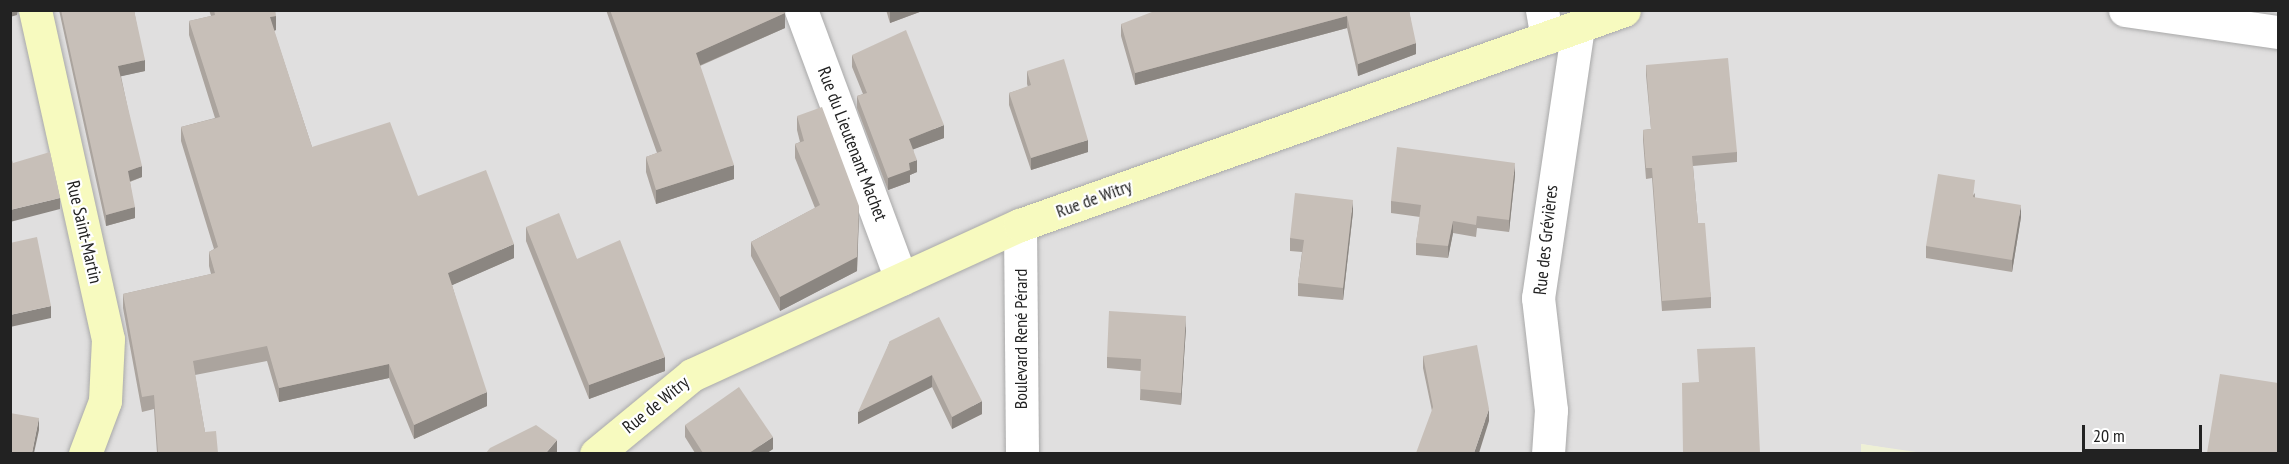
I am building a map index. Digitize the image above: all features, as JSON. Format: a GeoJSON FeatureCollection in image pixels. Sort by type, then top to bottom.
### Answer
{"type":"FeatureCollection","features":[{"type":"Feature","properties":{"kind":"street","name":"Rue Saint-Martin"},"geometry":{"type":"LineString","coordinates":[[34,10],[108,339],[105,401],[86,453]]}},
{"type":"Feature","properties":{"kind":"street","name":"Rue du Lieutenant Machet"},"geometry":{"type":"LineString","coordinates":[[801,10],[901,279]]}},
{"type":"Feature","properties":{"kind":"street","name":"Rue de Witry"},"geometry":{"type":"LineString","coordinates":[[596,453],[692,375],[1020,225],[1544,24],[1578,27],[1624,10]]}},
{"type":"Feature","properties":{"kind":"street"},"geometry":{"type":"LineString","coordinates":[[2125,10],[2278,32]]}},
{"type":"Feature","properties":{"kind":"street","name":"Rue des Grévières"},"geometry":{"type":"LineString","coordinates":[[1548,453],[1551,410],[1538,298],[1578,27]]}},
{"type":"Feature","properties":{"kind":"street","name":"Boulevard René Pérard"},"geometry":{"type":"LineString","coordinates":[[1020,225],[1022,453]]}},
{"type":"Feature","properties":{"kind":"shaded area"},"geometry":{"type":"Polygon","coordinates":[[[10,11],[2278,11],[2278,453],[1923,454],[1861,444],[1861,454],[11,453],[10,11]]]}},
{"type":"Feature","properties":{"kind":"green space"},"geometry":{"type":"Polygon","coordinates":[[[1861,444],[1923,453],[1861,453],[1861,444]]]}},
{"type":"Feature","properties":{"kind":"building"},"geometry":{"type":"Polygon","coordinates":[[[61,10],[134,10],[145,60],[118,66],[142,166],[128,171],[135,207],[106,215],[61,10]]]}},
{"type":"Feature","properties":{"kind":"building"},"geometry":{"type":"Polygon","coordinates":[[[214,10],[275,10],[276,16],[270,17],[312,147],[390,122],[418,196],[486,170],[514,244],[448,273],[487,392],[414,425],[389,364],[279,388],[267,346],[193,361],[205,432],[216,431],[218,453],[158,453],[154,395],[142,397],[123,294],[215,273],[209,252],[218,247],[181,127],[220,117],[189,21],[215,15],[214,10]]]}},
{"type":"Feature","properties":{"kind":"building"},"geometry":{"type":"Polygon","coordinates":[[[610,10],[785,10],[785,13],[696,53],[734,165],[656,190],[646,157],[662,151],[610,10]]]}},
{"type":"Feature","properties":{"kind":"building"},"geometry":{"type":"Polygon","coordinates":[[[1157,10],[1409,10],[1416,43],[1358,64],[1347,16],[1135,73],[1121,24],[1157,10]]]}},
{"type":"Feature","properties":{"kind":"building"},"geometry":{"type":"Polygon","coordinates":[[[906,30],[944,125],[909,139],[917,160],[909,163],[910,170],[888,178],[857,96],[867,93],[852,55],[906,30]]]}},
{"type":"Feature","properties":{"kind":"building"},"geometry":{"type":"Polygon","coordinates":[[[1728,58],[1737,152],[1692,156],[1698,223],[1705,223],[1711,297],[1662,301],[1652,168],[1646,168],[1643,130],[1651,129],[1646,65],[1728,58]]]}},
{"type":"Feature","properties":{"kind":"building"},"geometry":{"type":"Polygon","coordinates":[[[1064,59],[1088,140],[1031,158],[1009,93],[1031,85],[1027,71],[1064,59]]]}},
{"type":"Feature","properties":{"kind":"building"},"geometry":{"type":"Polygon","coordinates":[[[822,107],[859,206],[857,257],[780,297],[751,242],[820,205],[795,144],[804,141],[797,116],[822,107]]]}},
{"type":"Feature","properties":{"kind":"building"},"geometry":{"type":"Polygon","coordinates":[[[1397,147],[1515,163],[1509,220],[1477,216],[1476,225],[1453,221],[1448,246],[1416,243],[1421,205],[1391,201],[1397,147]]]}},
{"type":"Feature","properties":{"kind":"building"},"geometry":{"type":"Polygon","coordinates":[[[50,152],[60,198],[10,210],[10,154],[13,163],[50,152]]]}},
{"type":"Feature","properties":{"kind":"building"},"geometry":{"type":"Polygon","coordinates":[[[1938,174],[1975,180],[1973,197],[2021,205],[2012,260],[1926,246],[1938,174]]]}},
{"type":"Feature","properties":{"kind":"building"},"geometry":{"type":"Polygon","coordinates":[[[1295,193],[1353,200],[1343,288],[1298,283],[1304,240],[1290,238],[1295,193]]]}},
{"type":"Feature","properties":{"kind":"building"},"geometry":{"type":"Polygon","coordinates":[[[559,213],[577,259],[620,240],[665,357],[589,385],[526,227],[559,213]]]}},
{"type":"Feature","properties":{"kind":"building"},"geometry":{"type":"Polygon","coordinates":[[[37,237],[51,306],[10,315],[10,243],[37,237]]]}},
{"type":"Feature","properties":{"kind":"building"},"geometry":{"type":"Polygon","coordinates":[[[1109,311],[1186,316],[1181,393],[1140,389],[1141,359],[1107,357],[1109,311]]]}},
{"type":"Feature","properties":{"kind":"building"},"geometry":{"type":"Polygon","coordinates":[[[939,317],[982,401],[952,417],[932,375],[858,412],[890,341],[939,317]]]}},
{"type":"Feature","properties":{"kind":"building"},"geometry":{"type":"Polygon","coordinates":[[[1477,345],[1489,409],[1474,453],[1416,453],[1433,407],[1423,356],[1477,345]]]}},
{"type":"Feature","properties":{"kind":"building"},"geometry":{"type":"Polygon","coordinates":[[[1755,347],[1760,453],[1683,453],[1682,383],[1699,382],[1697,349],[1755,347]]]}},
{"type":"Feature","properties":{"kind":"building"},"geometry":{"type":"Polygon","coordinates":[[[2220,374],[2278,383],[2278,453],[2207,453],[2220,374]]]}},
{"type":"Feature","properties":{"kind":"building"},"geometry":{"type":"Polygon","coordinates":[[[739,387],[773,437],[749,453],[703,453],[685,425],[739,387]]]}},
{"type":"Feature","properties":{"kind":"building"},"geometry":{"type":"Polygon","coordinates":[[[10,413],[39,418],[32,453],[10,453],[10,413]]]}},
{"type":"Feature","properties":{"kind":"building"},"geometry":{"type":"Polygon","coordinates":[[[536,425],[557,440],[546,453],[486,453],[490,448],[536,425]]]}}]}
